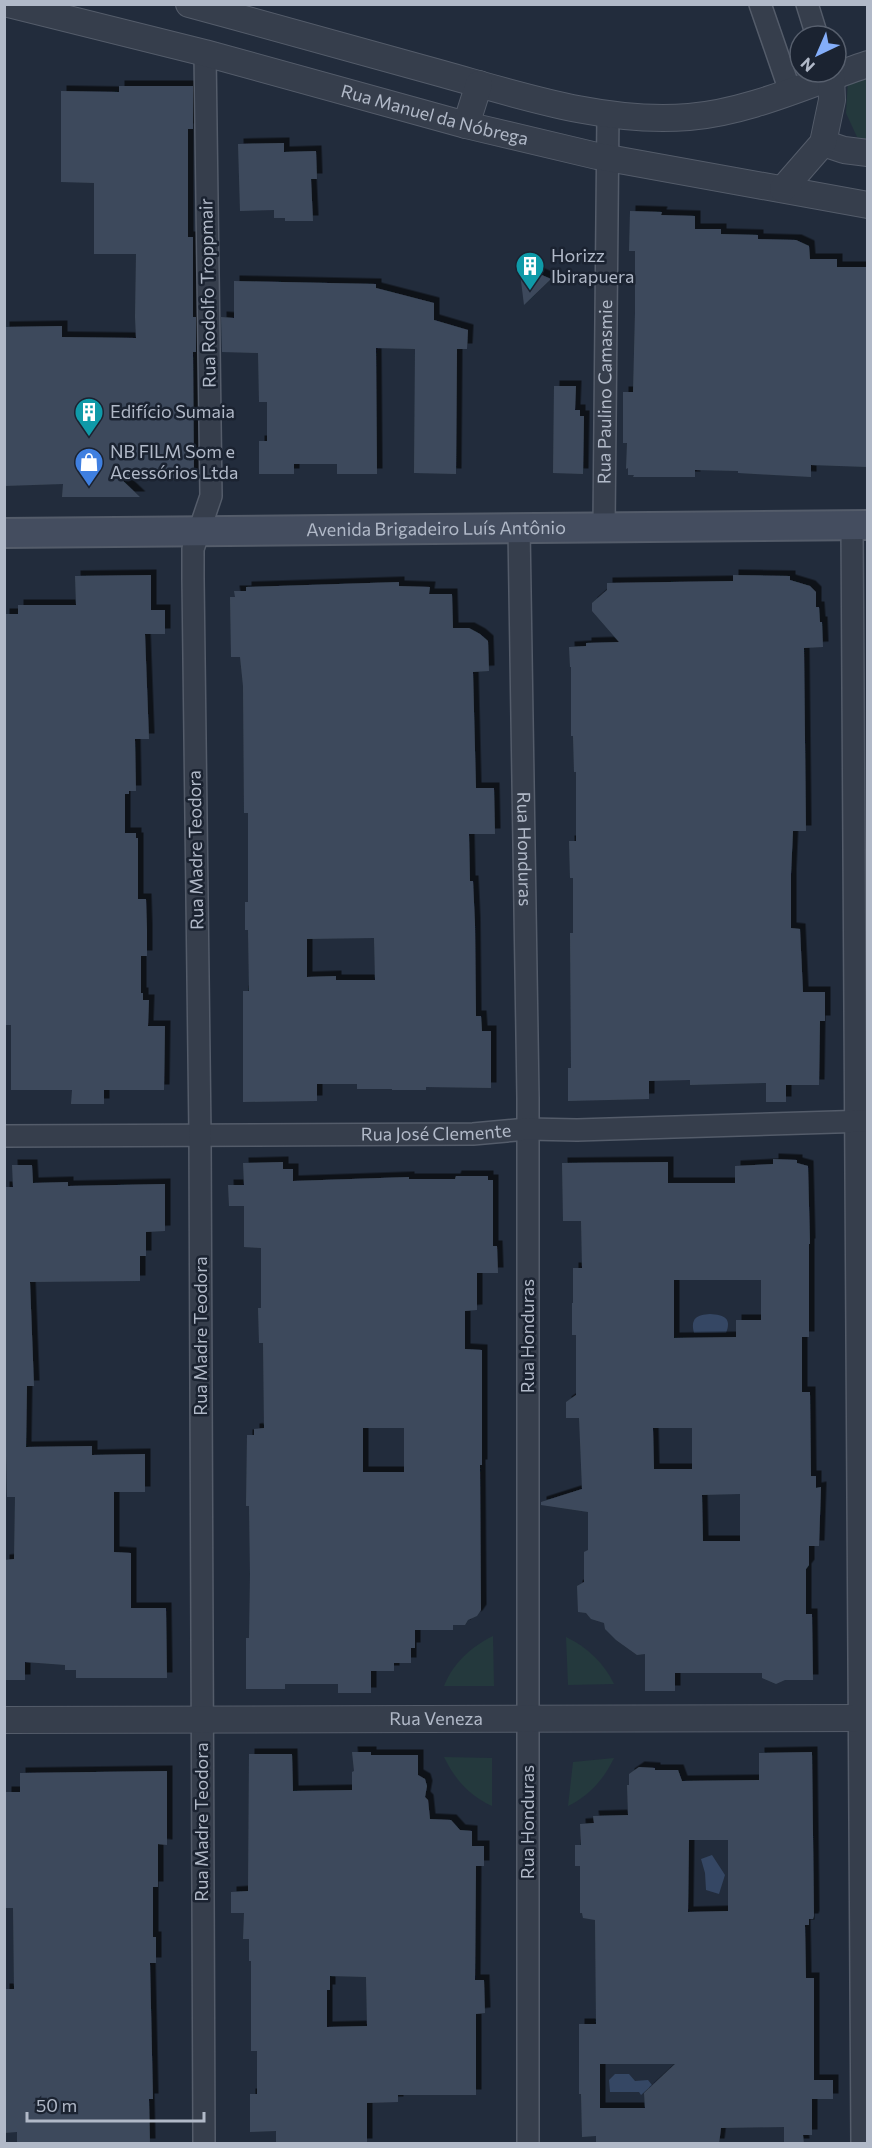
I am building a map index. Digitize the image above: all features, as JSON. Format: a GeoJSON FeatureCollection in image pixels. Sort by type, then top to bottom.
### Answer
{"type":"FeatureCollection","features":[{"type":"Feature","properties":{"kind":"main road","name":"Avenida Brigadeiro Luís Antônio"},"geometry":{"type":"LineString","coordinates":[[4,533],[860,525]]}},
{"type":"Feature","properties":{"kind":"street","name":"Rua Manuel da Nóbrega"},"geometry":{"type":"LineString","coordinates":[[8,4],[205,53],[466,125],[608,158],[867,205]]}},
{"type":"Feature","properties":{"kind":"street"},"geometry":{"type":"LineString","coordinates":[[189,4],[543,102],[608,114],[689,117],[745,106],[806,84]]}},
{"type":"Feature","properties":{"kind":"street"},"geometry":{"type":"LineString","coordinates":[[760,4],[790,91]]}},
{"type":"Feature","properties":{"kind":"street"},"geometry":{"type":"LineString","coordinates":[[807,4],[813,24]]}},
{"type":"Feature","properties":{"kind":"street","name":"Rua Rodolfo Troppmair"},"geometry":{"type":"LineString","coordinates":[[201,531],[211,496],[205,53]]}},
{"type":"Feature","properties":{"kind":"street"},"geometry":{"type":"LineString","coordinates":[[848,69],[867,64]]}},
{"type":"Feature","properties":{"kind":"street"},"geometry":{"type":"LineString","coordinates":[[466,125],[479,84]]}},
{"type":"Feature","properties":{"kind":"street"},"geometry":{"type":"LineString","coordinates":[[783,189],[823,143],[832,100],[831,84]]}},
{"type":"Feature","properties":{"kind":"street","name":"Rua Paulino Camasmie"},"geometry":{"type":"LineString","coordinates":[[604,526],[608,114]]}},
{"type":"Feature","properties":{"kind":"street"},"geometry":{"type":"LineString","coordinates":[[823,143],[844,150],[867,153]]}},
{"type":"Feature","properties":{"kind":"street"},"geometry":{"type":"LineString","coordinates":[[860,525],[862,2144]]}},
{"type":"Feature","properties":{"kind":"street","name":"Rua Honduras"},"geometry":{"type":"LineString","coordinates":[[519,528],[528,1129],[528,2144]]}},
{"type":"Feature","properties":{"kind":"street","name":"Rua Madre Teodora"},"geometry":{"type":"LineString","coordinates":[[201,531],[193,549],[193,559],[200,1135],[204,2144]]}},
{"type":"Feature","properties":{"kind":"street","name":"Rua José Clemente"},"geometry":{"type":"LineString","coordinates":[[4,1136],[472,1134],[528,1129],[578,1130],[862,1120]]}},
{"type":"Feature","properties":{"kind":"street","name":"Rua Veneza"},"geometry":{"type":"LineString","coordinates":[[4,1720],[863,1719]]}},
{"type":"Feature","properties":{"kind":"green space"},"geometry":{"type":"Polygon","coordinates":[[[867,72],[867,140],[857,137],[846,113],[848,79],[867,72]]]}},
{"type":"Feature","properties":{"kind":"green space"},"geometry":{"type":"Polygon","coordinates":[[[493,1636],[494,1686],[444,1686],[452,1670],[464,1656],[493,1636]]]}},
{"type":"Feature","properties":{"kind":"green space"},"geometry":{"type":"Polygon","coordinates":[[[566,1637],[594,1656],[614,1684],[568,1685],[566,1637]]]}},
{"type":"Feature","properties":{"kind":"green space"},"geometry":{"type":"Polygon","coordinates":[[[444,1757],[492,1758],[492,1806],[464,1786],[444,1757]]]}},
{"type":"Feature","properties":{"kind":"green space"},"geometry":{"type":"Polygon","coordinates":[[[614,1758],[606,1773],[595,1786],[568,1806],[573,1762],[614,1758]]]}},
{"type":"Feature","properties":{"kind":"water"},"geometry":{"type":"Polygon","coordinates":[[[710,1314],[726,1318],[728,1328],[726,1333],[694,1333],[693,1324],[696,1318],[710,1314]]]}},
{"type":"Feature","properties":{"kind":"water"},"geometry":{"type":"Polygon","coordinates":[[[712,1855],[725,1875],[719,1894],[706,1890],[701,1859],[712,1855]]]}},
{"type":"Feature","properties":{"kind":"water"},"geometry":{"type":"Polygon","coordinates":[[[615,2074],[629,2074],[635,2081],[648,2080],[652,2085],[641,2095],[639,2092],[610,2092],[609,2080],[615,2074]]]}},
{"type":"Feature","properties":{"kind":"building"},"geometry":{"type":"Polygon","coordinates":[[[119,86],[193,86],[193,129],[188,129],[188,237],[193,237],[193,317],[196,317],[196,352],[193,352],[194,478],[120,478],[140,497],[62,497],[63,484],[4,486],[4,327],[62,326],[62,337],[136,338],[136,254],[94,254],[94,183],[61,182],[61,91],[119,92],[119,86]]]}},
{"type":"Feature","properties":{"kind":"building"},"geometry":{"type":"Polygon","coordinates":[[[284,143],[284,152],[316,151],[317,179],[311,179],[313,221],[285,221],[285,218],[274,218],[274,210],[240,211],[238,144],[284,143]]]}},
{"type":"Feature","properties":{"kind":"building"},"geometry":{"type":"Polygon","coordinates":[[[630,211],[695,216],[695,229],[721,229],[721,234],[758,235],[758,239],[796,240],[809,246],[810,259],[837,259],[837,267],[867,267],[867,467],[811,465],[811,477],[695,470],[695,477],[633,477],[634,475],[628,475],[628,468],[626,469],[627,443],[623,443],[623,392],[633,392],[635,312],[635,251],[629,251],[630,211]]]}},
{"type":"Feature","properties":{"kind":"building","name":"Horizz Ibirapuera"},"geometry":{"type":"Polygon","coordinates":[[[519,265],[551,279],[524,305],[519,265]]]}},
{"type":"Feature","properties":{"kind":"building"},"geometry":{"type":"Polygon","coordinates":[[[234,281],[376,284],[376,288],[434,303],[434,320],[468,330],[467,349],[457,349],[456,474],[414,473],[415,349],[376,348],[377,474],[337,474],[337,464],[294,464],[294,474],[259,474],[259,441],[267,441],[267,402],[259,402],[258,353],[222,352],[221,317],[234,318],[234,281]]]}},
{"type":"Feature","properties":{"kind":"building"},"geometry":{"type":"Polygon","coordinates":[[[554,386],[576,386],[575,410],[580,410],[580,416],[584,416],[583,474],[553,473],[554,386]]]}},
{"type":"Feature","properties":{"kind":"building"},"geometry":{"type":"Polygon","coordinates":[[[151,575],[151,610],[165,610],[165,634],[145,634],[149,739],[135,739],[136,791],[129,791],[129,794],[125,794],[125,833],[136,833],[136,838],[138,838],[138,899],[146,899],[147,930],[147,956],[141,956],[141,993],[143,993],[143,1000],[149,1000],[148,1026],[165,1026],[164,1090],[104,1090],[104,1104],[71,1104],[72,1090],[11,1090],[11,1025],[4,1025],[4,614],[18,614],[18,605],[76,605],[75,576],[151,575]]]}},
{"type":"Feature","properties":{"kind":"building"},"geometry":{"type":"Polygon","coordinates":[[[733,575],[790,576],[790,580],[810,586],[816,592],[816,607],[819,607],[820,622],[822,622],[823,647],[804,648],[806,831],[793,831],[791,874],[791,928],[800,929],[803,992],[825,992],[825,1021],[820,1021],[819,1085],[786,1085],[786,1102],[766,1102],[766,1083],[690,1085],[690,1080],[649,1081],[649,1099],[568,1101],[568,1068],[571,1068],[570,933],[573,933],[573,878],[570,878],[569,841],[576,841],[576,772],[574,772],[573,736],[571,736],[569,647],[586,646],[586,643],[619,642],[592,611],[592,603],[607,590],[607,583],[733,581],[733,575]]]}},
{"type":"Feature","properties":{"kind":"building"},"geometry":{"type":"Polygon","coordinates":[[[399,582],[399,586],[430,587],[429,594],[452,594],[453,628],[469,628],[488,641],[489,671],[473,672],[476,788],[494,788],[495,834],[469,834],[470,881],[473,881],[475,924],[476,1016],[481,1016],[482,1031],[491,1031],[491,1088],[426,1087],[426,1090],[392,1090],[357,1089],[357,1084],[317,1084],[317,1101],[243,1102],[243,991],[249,991],[248,930],[245,930],[245,902],[248,902],[248,813],[244,813],[243,686],[240,657],[231,657],[230,597],[235,597],[234,591],[246,591],[246,587],[399,582]],[[374,938],[307,939],[307,977],[336,976],[336,980],[375,980],[374,938]]]}},
{"type":"Feature","properties":{"kind":"building"},"geometry":{"type":"Polygon","coordinates":[[[773,1159],[797,1160],[797,1163],[808,1166],[809,1337],[802,1337],[802,1392],[810,1392],[811,1476],[816,1476],[816,1488],[821,1487],[819,1546],[809,1546],[809,1565],[806,1569],[806,1614],[812,1614],[813,1680],[785,1680],[776,1684],[762,1678],[762,1673],[675,1673],[675,1691],[645,1691],[645,1654],[637,1655],[616,1640],[605,1629],[604,1623],[591,1619],[586,1613],[578,1612],[577,1586],[584,1582],[584,1552],[588,1550],[588,1512],[541,1505],[541,1502],[582,1489],[579,1418],[566,1418],[566,1402],[576,1395],[576,1335],[572,1335],[573,1268],[582,1268],[581,1221],[563,1221],[562,1163],[668,1162],[668,1183],[735,1183],[735,1166],[773,1164],[773,1159]],[[674,1280],[674,1338],[736,1337],[736,1320],[761,1320],[761,1280],[674,1280]],[[653,1428],[654,1469],[692,1469],[692,1428],[653,1428]],[[740,1494],[702,1495],[703,1541],[740,1541],[740,1494]]]}},
{"type":"Feature","properties":{"kind":"building"},"geometry":{"type":"Polygon","coordinates":[[[283,1162],[283,1169],[293,1169],[293,1181],[409,1177],[409,1179],[455,1179],[456,1176],[488,1176],[488,1180],[493,1180],[493,1246],[497,1246],[498,1273],[477,1273],[477,1310],[465,1311],[465,1349],[482,1350],[481,1610],[465,1625],[453,1625],[453,1630],[415,1630],[415,1648],[411,1648],[411,1663],[394,1663],[394,1671],[371,1671],[371,1693],[338,1693],[338,1684],[285,1684],[285,1689],[246,1689],[250,1575],[249,1506],[246,1506],[247,1435],[254,1435],[254,1429],[264,1428],[263,1343],[259,1343],[258,1308],[261,1308],[261,1248],[244,1247],[244,1206],[229,1206],[228,1185],[244,1185],[243,1163],[283,1162]],[[363,1428],[363,1472],[404,1472],[404,1428],[363,1428]]]}},
{"type":"Feature","properties":{"kind":"building"},"geometry":{"type":"Polygon","coordinates":[[[12,1165],[32,1165],[33,1183],[68,1182],[68,1186],[165,1184],[165,1231],[146,1232],[146,1256],[140,1256],[140,1281],[30,1282],[34,1386],[27,1386],[26,1447],[92,1446],[92,1455],[145,1454],[145,1492],[114,1492],[114,1552],[131,1553],[131,1608],[166,1608],[167,1678],[76,1678],[76,1670],[65,1670],[65,1665],[25,1662],[25,1680],[4,1680],[4,1560],[14,1559],[15,1497],[7,1497],[4,1372],[4,1187],[13,1187],[12,1165]]]}},
{"type":"Feature","properties":{"kind":"building"},"geometry":{"type":"Polygon","coordinates":[[[352,1752],[371,1752],[371,1755],[418,1755],[418,1775],[425,1779],[427,1786],[425,1797],[428,1800],[430,1819],[451,1820],[460,1830],[472,1831],[472,1846],[484,1846],[484,1866],[476,1866],[475,1980],[484,1980],[485,2013],[476,2014],[476,2095],[398,2095],[398,2102],[367,2103],[367,2144],[276,2144],[276,2131],[250,2132],[250,2094],[257,2094],[257,2051],[251,2051],[251,1961],[249,1961],[249,1939],[243,1939],[244,1913],[231,1913],[231,1892],[248,1891],[249,1754],[292,1754],[293,1791],[352,1790],[352,1772],[354,1771],[352,1752]],[[330,1976],[330,1990],[327,1990],[327,2027],[367,2026],[366,1977],[330,1976]]]}},
{"type":"Feature","properties":{"kind":"building"},"geometry":{"type":"Polygon","coordinates":[[[812,1752],[814,1916],[813,1919],[809,1919],[809,1925],[805,1925],[806,1978],[814,1978],[814,2080],[833,2080],[833,2099],[812,2099],[812,2135],[803,2135],[804,2144],[784,2144],[784,2127],[721,2128],[719,2144],[596,2144],[596,2136],[582,2137],[581,2094],[579,2094],[579,2024],[596,2024],[595,1920],[583,1918],[580,1913],[580,1866],[575,1866],[575,1845],[581,1845],[580,1824],[594,1823],[593,1816],[628,1815],[629,1774],[639,1767],[678,1770],[682,1781],[759,1780],[759,1753],[812,1752]],[[689,1840],[688,1912],[728,1911],[728,1840],[689,1840]],[[600,2064],[600,2108],[645,2108],[644,2093],[675,2064],[600,2064]]]}},
{"type":"Feature","properties":{"kind":"building"},"geometry":{"type":"Polygon","coordinates":[[[167,1771],[167,1845],[158,1844],[158,1887],[153,1887],[153,1937],[156,1937],[156,1963],[150,1963],[153,2099],[149,2099],[150,2144],[17,2144],[17,2132],[4,2133],[4,1989],[14,1989],[13,1908],[4,1908],[6,1792],[20,1792],[20,1773],[167,1771]]]}},
{"type":"Feature","properties":{"kind":"place","name":"Horizz Ibirapuera"},"geometry":{"type":"Point","coordinates":[530,292]}},
{"type":"Feature","properties":{"kind":"place","name":"Edifício Sumaia"},"geometry":{"type":"Point","coordinates":[89,438]}},
{"type":"Feature","properties":{"kind":"place","name":"NB FILM Som e Acessórios Ltda"},"geometry":{"type":"Point","coordinates":[89,488]}}]}
